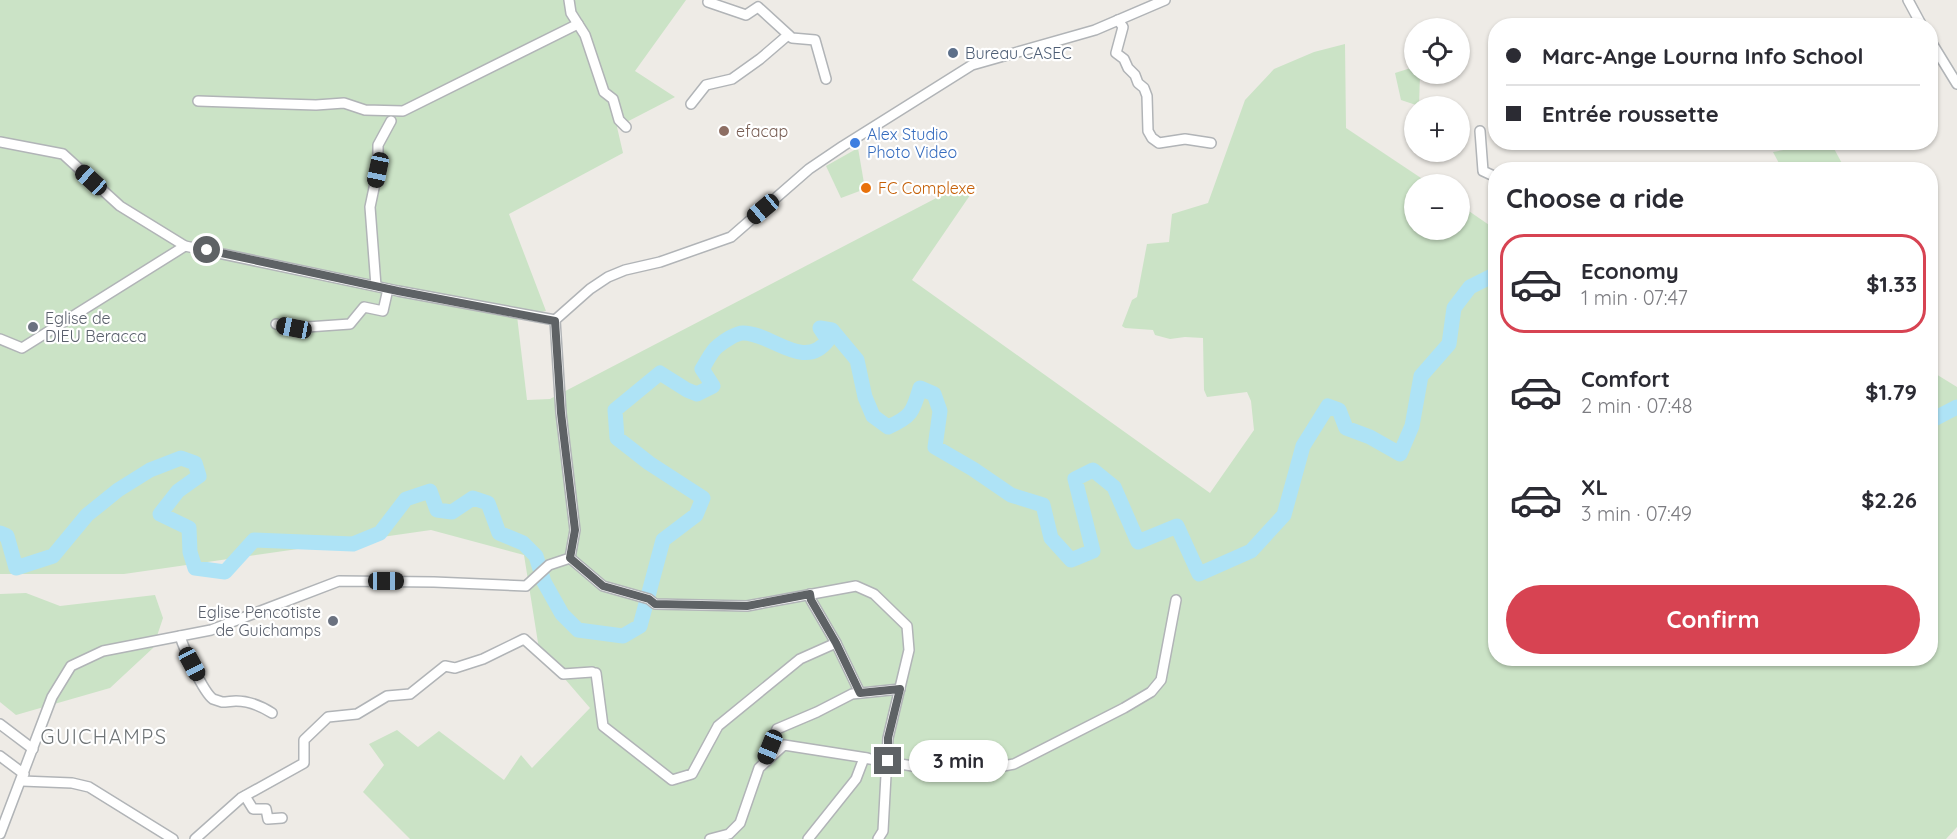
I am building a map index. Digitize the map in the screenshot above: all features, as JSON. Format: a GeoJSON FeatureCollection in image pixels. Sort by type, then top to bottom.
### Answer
{"type":"FeatureCollection","features":[{"type":"Feature","properties":{"kind":"street"},"geometry":{"type":"LineString","coordinates":[[570,0],[571,13],[585,35],[604,92],[613,99],[618,120],[626,127]]}},
{"type":"Feature","properties":{"kind":"street"},"geometry":{"type":"LineString","coordinates":[[555,321],[590,289],[608,277],[625,270],[660,262],[731,237],[809,169],[972,65],[1095,30],[1165,0]]}},
{"type":"Feature","properties":{"kind":"street"},"geometry":{"type":"LineString","coordinates":[[1908,0],[1918,18]]}},
{"type":"Feature","properties":{"kind":"street"},"geometry":{"type":"LineString","coordinates":[[708,2],[746,15],[758,7],[792,39],[815,40],[826,79]]}},
{"type":"Feature","properties":{"kind":"street"},"geometry":{"type":"LineString","coordinates":[[1118,20],[1123,27],[1116,53],[1124,59],[1138,83],[1144,88],[1147,96],[1149,131],[1152,138],[1159,143],[1185,140],[1210,143]]}},
{"type":"Feature","properties":{"kind":"street"},"geometry":{"type":"LineString","coordinates":[[198,101],[316,105],[344,103],[365,110],[403,111],[578,24]]}},
{"type":"Feature","properties":{"kind":"street"},"geometry":{"type":"LineString","coordinates":[[691,104],[706,85],[732,79],[788,35]]}},
{"type":"Feature","properties":{"kind":"street"},"geometry":{"type":"LineString","coordinates":[[1938,53],[1957,84]]}},
{"type":"Feature","properties":{"kind":"street"},"geometry":{"type":"LineString","coordinates":[[376,286],[370,207],[378,170],[378,145],[391,121]]}},
{"type":"Feature","properties":{"kind":"street"},"geometry":{"type":"LineString","coordinates":[[1480,131],[1484,171],[1488,173]]}},
{"type":"Feature","properties":{"kind":"street"},"geometry":{"type":"LineString","coordinates":[[0,142],[63,154],[120,206],[185,246],[388,289],[555,321]]}},
{"type":"Feature","properties":{"kind":"street"},"geometry":{"type":"LineString","coordinates":[[0,339],[22,348],[185,246]]}},
{"type":"Feature","properties":{"kind":"street"},"geometry":{"type":"LineString","coordinates":[[276,324],[294,328],[350,324],[364,307],[383,311],[388,289]]}},
{"type":"Feature","properties":{"kind":"street"},"geometry":{"type":"LineString","coordinates":[[555,321],[561,413],[575,530],[570,558]]}},
{"type":"Feature","properties":{"kind":"street"},"geometry":{"type":"LineString","coordinates":[[0,834],[52,697],[70,666],[103,651],[211,630],[339,581],[526,586],[549,565],[570,558]]}},
{"type":"Feature","properties":{"kind":"street"},"geometry":{"type":"LineString","coordinates":[[570,558],[603,586],[649,599],[655,604],[747,606],[856,586],[874,594],[907,626],[909,650],[888,738],[883,831],[878,839]]}},
{"type":"Feature","properties":{"kind":"street"},"geometry":{"type":"LineString","coordinates":[[810,594],[811,600],[836,643],[860,693]]}},
{"type":"Feature","properties":{"kind":"street"},"geometry":{"type":"LineString","coordinates":[[710,839],[729,834],[740,823],[759,768],[784,745],[961,774],[1014,764],[1124,708],[1151,692],[1161,680],[1176,600]]}},
{"type":"Feature","properties":{"kind":"street"},"geometry":{"type":"LineString","coordinates":[[180,636],[197,673],[213,699],[222,702],[251,703],[272,713]]}},
{"type":"Feature","properties":{"kind":"street"},"geometry":{"type":"LineString","coordinates":[[195,839],[245,796],[304,764],[304,740],[328,717],[357,714],[387,696],[410,694],[445,666],[455,669],[483,659],[524,639],[563,674],[594,673],[603,726],[672,780],[692,774],[718,726],[800,659],[836,643]]}},
{"type":"Feature","properties":{"kind":"street"},"geometry":{"type":"LineString","coordinates":[[763,765],[777,729],[852,694],[900,689]]}},
{"type":"Feature","properties":{"kind":"street"},"geometry":{"type":"LineString","coordinates":[[0,724],[33,749]]}},
{"type":"Feature","properties":{"kind":"street"},"geometry":{"type":"LineString","coordinates":[[0,756],[23,778],[89,787],[173,839]]}},
{"type":"Feature","properties":{"kind":"street"},"geometry":{"type":"LineString","coordinates":[[808,839],[856,779],[864,758],[867,758]]}},
{"type":"Feature","properties":{"kind":"street"},"geometry":{"type":"LineString","coordinates":[[245,796],[253,809],[266,809],[268,819],[282,818]]}},
{"type":"Feature","properties":{"kind":"green space"},"geometry":{"type":"Polygon","coordinates":[[[0,0],[686,0],[635,71],[675,97],[617,127],[623,153],[509,214],[546,311],[517,316],[527,400],[550,399],[946,193],[977,185],[912,280],[1210,493],[1254,430],[1251,401],[1247,392],[1207,397],[1204,390],[1203,338],[1170,339],[1155,335],[1153,330],[1122,326],[1132,300],[1137,297],[1147,244],[1169,242],[1172,214],[1208,203],[1245,100],[1274,69],[1314,52],[1345,44],[1346,128],[1415,174],[1404,174],[1404,240],[1470,240],[1470,212],[1488,224],[1488,666],[1938,666],[1938,375],[1957,387],[1957,827],[1946,839],[410,839],[363,792],[384,765],[369,744],[397,730],[418,747],[439,731],[504,780],[521,755],[532,768],[590,708],[539,649],[524,555],[431,530],[124,574],[0,574],[0,0]]]}},
{"type":"Feature","properties":{"kind":"green space"},"geometry":{"type":"Polygon","coordinates":[[[1404,70],[1404,84],[1420,84],[1419,96],[1404,96],[1404,101],[1401,100],[1395,73],[1404,70]]]}},
{"type":"Feature","properties":{"kind":"green space"},"geometry":{"type":"Polygon","coordinates":[[[858,148],[865,189],[841,198],[826,166],[858,148]]]}},
{"type":"Feature","properties":{"kind":"green space"},"geometry":{"type":"Polygon","coordinates":[[[1835,150],[1841,162],[1778,162],[1773,152],[1835,150]]]}},
{"type":"Feature","properties":{"kind":"green space"},"geometry":{"type":"Polygon","coordinates":[[[26,593],[60,606],[155,595],[163,618],[153,648],[110,688],[16,715],[0,702],[0,594],[26,593]]]}},
{"type":"Feature","properties":{"kind":"waterway"},"geometry":{"type":"LineString","coordinates":[[0,533],[7,536],[16,568],[53,556],[87,515],[118,490],[150,470],[181,458],[195,463],[199,476],[178,491],[160,514],[189,528],[190,552],[195,568],[225,572],[254,540],[353,544],[380,533],[406,499],[430,491],[437,510],[452,512],[473,498],[488,503],[499,533],[523,543],[536,556],[544,582],[562,614],[578,630],[623,636],[640,626],[663,540],[696,515],[703,498],[649,463],[617,438],[615,410],[660,373],[697,394],[713,386],[702,369],[716,348],[737,334],[754,335],[798,352],[809,352],[819,349],[828,340],[820,328],[832,330],[857,360],[865,397],[873,416],[888,427],[910,413],[920,388],[934,394],[940,411],[935,447],[1011,495],[1043,505],[1051,538],[1071,560],[1093,551],[1075,479],[1093,470],[1114,487],[1138,542],[1177,526],[1199,574],[1251,551],[1284,515],[1303,446],[1328,406],[1339,410],[1346,428],[1370,437],[1400,454],[1412,426],[1421,376],[1449,344],[1454,308],[1470,287],[1488,278]]}},
{"type":"Feature","properties":{"kind":"waterway"},"geometry":{"type":"LineString","coordinates":[[1938,417],[1957,407]]}},
{"type":"Feature","properties":{"kind":"place","name":"Bureau CASEC"},"geometry":{"type":"Point","coordinates":[953,53]}},
{"type":"Feature","properties":{"kind":"place","name":"efacap"},"geometry":{"type":"Point","coordinates":[724,131]}},
{"type":"Feature","properties":{"kind":"place","name":"Alex Studio Photo Video"},"geometry":{"type":"Point","coordinates":[855,143]}},
{"type":"Feature","properties":{"kind":"place","name":"FC Complexe"},"geometry":{"type":"Point","coordinates":[866,188]}},
{"type":"Feature","properties":{"kind":"place","name":"Eglise de DIEU Beracca"},"geometry":{"type":"Point","coordinates":[33,327]}},
{"type":"Feature","properties":{"kind":"place","name":"Eglise Pencotiste de Guichamps"},"geometry":{"type":"Point","coordinates":[333,621]}},
{"type":"Feature","properties":{"kind":"district","name":"GUICHAMPS"},"geometry":{"type":"Point","coordinates":[104,737]}},
{"type":"Feature","properties":{"kind":"route"},"geometry":{"type":"LineString","coordinates":[[207,250],[398,291],[555,321],[561,413],[575,530],[570,558],[603,586],[649,599],[655,604],[747,606],[810,594],[811,600],[836,643],[860,693],[900,689],[888,738],[888,761]]}}]}
